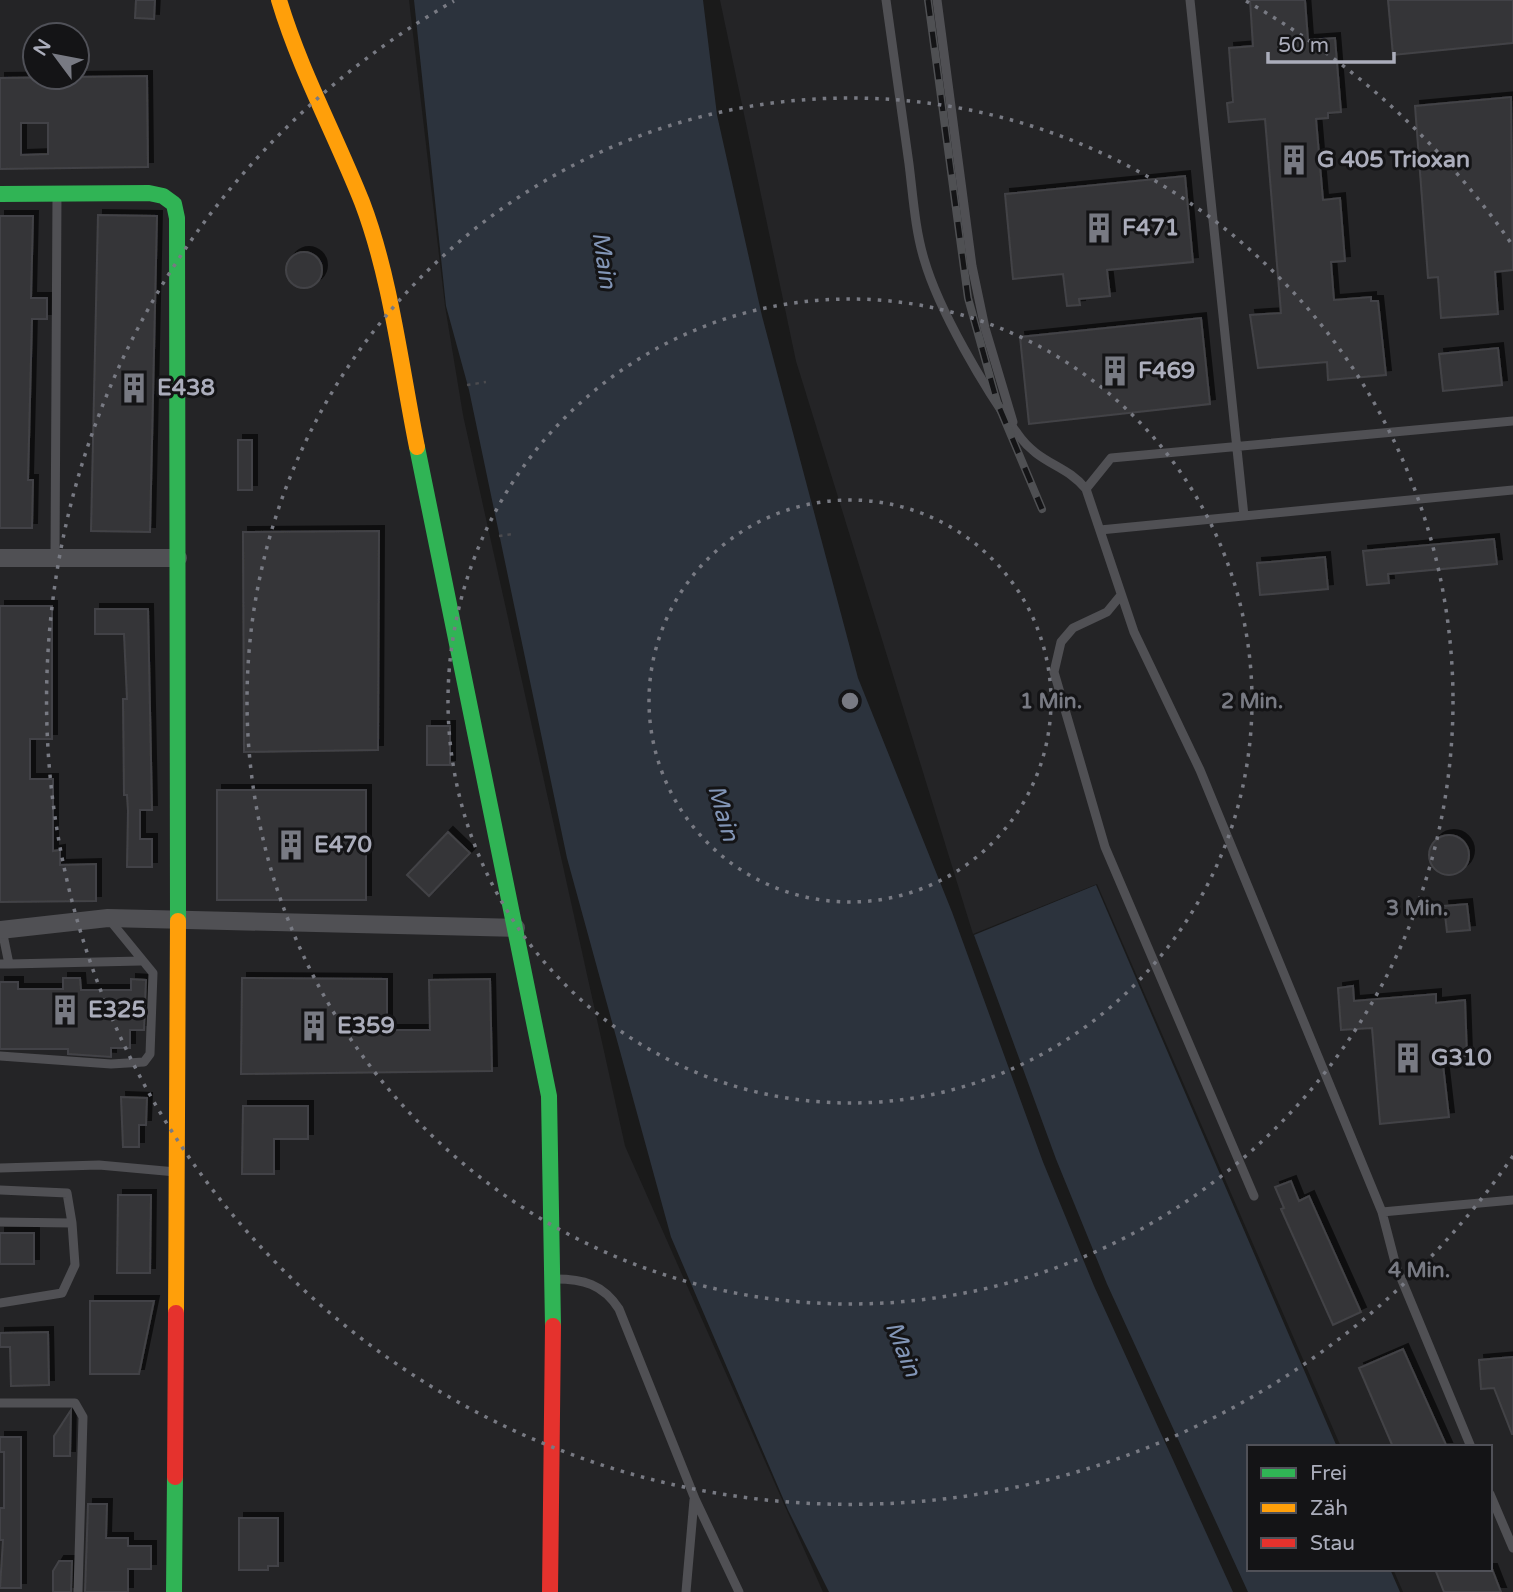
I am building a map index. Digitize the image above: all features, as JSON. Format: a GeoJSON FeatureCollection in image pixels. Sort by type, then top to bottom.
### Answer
{"type":"FeatureCollection","features":[{"type":"Feature","properties":{"kind":"street"},"geometry":{"type":"LineString","coordinates":[[279,0],[289,34],[362,203],[376,245],[549,1096],[553,1279],[550,1592]]}},
{"type":"Feature","properties":{"kind":"street"},"geometry":{"type":"LineString","coordinates":[[0,194],[149,193],[163,196],[174,204],[177,218],[178,919],[174,1592]]}},
{"type":"Feature","properties":{"kind":"street"},"geometry":{"type":"LineString","coordinates":[[0,558],[178,558]]}},
{"type":"Feature","properties":{"kind":"street"},"geometry":{"type":"LineString","coordinates":[[1,930],[108,918],[516,928]]}},
{"type":"Feature","properties":{"kind":"lane"},"geometry":{"type":"LineString","coordinates":[[886,0],[924,259],[957,335],[1017,433],[1041,459],[1078,478],[1086,489],[1134,632],[1200,770],[1382,1212],[1396,1266],[1470,1445]]}},
{"type":"Feature","properties":{"kind":"lane"},"geometry":{"type":"LineString","coordinates":[[937,0],[972,266],[985,328],[1017,433]]}},
{"type":"Feature","properties":{"kind":"lane"},"geometry":{"type":"LineString","coordinates":[[1190,0],[1244,516]]}},
{"type":"Feature","properties":{"kind":"lane"},"geometry":{"type":"LineString","coordinates":[[55,558],[57,194]]}},
{"type":"Feature","properties":{"kind":"lane"},"geometry":{"type":"LineString","coordinates":[[1086,489],[1111,458],[1513,421]]}},
{"type":"Feature","properties":{"kind":"lane"},"geometry":{"type":"LineString","coordinates":[[1100,530],[1513,490]]}},
{"type":"Feature","properties":{"kind":"lane"},"geometry":{"type":"LineString","coordinates":[[1121,595],[1107,612],[1073,628],[1061,642],[1054,672],[1105,847],[1254,1196]]}},
{"type":"Feature","properties":{"kind":"lane"},"geometry":{"type":"LineString","coordinates":[[0,1056],[111,1064],[144,1062],[150,1054],[153,973],[108,918]]}},
{"type":"Feature","properties":{"kind":"lane"},"geometry":{"type":"LineString","coordinates":[[1,930],[5,964],[141,961]]}},
{"type":"Feature","properties":{"kind":"lane"},"geometry":{"type":"LineString","coordinates":[[0,1168],[99,1165],[177,1172]]}},
{"type":"Feature","properties":{"kind":"lane"},"geometry":{"type":"LineString","coordinates":[[0,1190],[66,1192],[72,1223],[75,1265],[62,1293],[0,1303]]}},
{"type":"Feature","properties":{"kind":"lane"},"geometry":{"type":"LineString","coordinates":[[1382,1212],[1513,1200]]}},
{"type":"Feature","properties":{"kind":"lane"},"geometry":{"type":"LineString","coordinates":[[0,1222],[72,1223]]}},
{"type":"Feature","properties":{"kind":"lane"},"geometry":{"type":"LineString","coordinates":[[553,1279],[585,1280],[611,1296],[619,1309],[695,1499],[739,1592]]}},
{"type":"Feature","properties":{"kind":"lane"},"geometry":{"type":"LineString","coordinates":[[0,1404],[75,1403],[79,1407],[83,1417],[78,1592]]}},
{"type":"Feature","properties":{"kind":"lane"},"geometry":{"type":"LineString","coordinates":[[686,1592],[695,1499]]}},
{"type":"Feature","properties":{"kind":"lane"},"geometry":{"type":"LineString","coordinates":[[1492,1499],[1513,1548]]}},
{"type":"Feature","properties":{"kind":"path"},"geometry":{"type":"LineString","coordinates":[[467,385],[486,382]]}},
{"type":"Feature","properties":{"kind":"path"},"geometry":{"type":"LineString","coordinates":[[499,536],[513,534]]}},
{"type":"Feature","properties":{"kind":"shaded area"},"geometry":{"type":"Polygon","coordinates":[[[0,0],[409,0],[445,306],[463,415],[625,1146],[823,1592],[0,1592],[0,0]]]}},
{"type":"Feature","properties":{"kind":"shaded area"},"geometry":{"type":"Polygon","coordinates":[[[720,0],[1513,0],[1513,1592],[1403,1592],[1394,1571],[1492,1571],[1492,1445],[1340,1445],[1097,884],[973,934],[796,361],[720,0]]]}},
{"type":"Feature","properties":{"kind":"water","name":"Main"},"geometry":{"type":"Polygon","coordinates":[[[414,0],[703,0],[717,115],[762,316],[858,678],[952,912],[1043,1162],[1094,1286],[1233,1592],[829,1592],[788,1510],[671,1237],[567,858],[469,390],[446,306],[414,0]]]}},
{"type":"Feature","properties":{"kind":"water"},"geometry":{"type":"Polygon","coordinates":[[[1096,885],[1336,1445],[1247,1445],[1247,1571],[1391,1571],[1400,1592],[1248,1592],[1107,1284],[1056,1159],[974,935],[1096,885]]]}},
{"type":"Feature","properties":{"kind":"building"},"geometry":{"type":"Polygon","coordinates":[[[136,0],[155,0],[154,19],[135,18],[136,0]]]}},
{"type":"Feature","properties":{"kind":"building","name":"G 405 Trioxan"},"geometry":{"type":"Polygon","coordinates":[[[1250,0],[1305,0],[1308,40],[1335,38],[1341,112],[1328,113],[1328,118],[1316,119],[1323,200],[1340,198],[1345,261],[1331,262],[1334,300],[1371,297],[1371,301],[1378,301],[1386,375],[1328,380],[1327,362],[1258,368],[1250,315],[1281,313],[1265,119],[1229,122],[1227,103],[1233,102],[1229,48],[1253,46],[1250,0]]]}},
{"type":"Feature","properties":{"kind":"building"},"geometry":{"type":"Polygon","coordinates":[[[1388,0],[1513,0],[1513,43],[1393,55],[1388,0]]]}},
{"type":"Feature","properties":{"kind":"building"},"geometry":{"type":"Polygon","coordinates":[[[147,76],[148,167],[0,169],[0,78],[21,78],[21,91],[91,91],[91,77],[147,76]],[[21,123],[21,155],[48,154],[48,123],[21,123]]]}},
{"type":"Feature","properties":{"kind":"building"},"geometry":{"type":"Polygon","coordinates":[[[1511,97],[1513,270],[1495,272],[1498,314],[1441,318],[1438,277],[1428,278],[1415,106],[1511,97]]]}},
{"type":"Feature","properties":{"kind":"building","name":"F471"},"geometry":{"type":"Polygon","coordinates":[[[1185,176],[1193,262],[1107,270],[1110,296],[1079,299],[1080,305],[1067,306],[1063,274],[1013,279],[1005,194],[1185,176]]]}},
{"type":"Feature","properties":{"kind":"building"},"geometry":{"type":"Polygon","coordinates":[[[98,215],[157,216],[150,532],[91,531],[98,215]]]}},
{"type":"Feature","properties":{"kind":"building"},"geometry":{"type":"Polygon","coordinates":[[[0,216],[33,216],[31,298],[47,298],[47,319],[32,319],[28,480],[33,480],[32,528],[0,528],[0,216]]]}},
{"type":"Feature","properties":{"kind":"building"},"geometry":{"type":"Polygon","coordinates":[[[304,252],[317,257],[322,270],[317,283],[304,288],[291,283],[286,270],[291,257],[304,252]]]}},
{"type":"Feature","properties":{"kind":"building","name":"F469"},"geometry":{"type":"Polygon","coordinates":[[[1201,318],[1210,404],[1029,424],[1020,337],[1201,318]]]}},
{"type":"Feature","properties":{"kind":"building"},"geometry":{"type":"Polygon","coordinates":[[[1498,348],[1502,385],[1443,391],[1439,354],[1498,348]]]}},
{"type":"Feature","properties":{"kind":"building"},"geometry":{"type":"Polygon","coordinates":[[[238,440],[252,440],[252,490],[238,490],[238,440]]]}},
{"type":"Feature","properties":{"kind":"building"},"geometry":{"type":"Polygon","coordinates":[[[379,531],[378,750],[244,752],[243,532],[379,531]]]}},
{"type":"Feature","properties":{"kind":"building"},"geometry":{"type":"Polygon","coordinates":[[[1494,539],[1497,564],[1388,574],[1389,583],[1367,585],[1363,551],[1494,539]]]}},
{"type":"Feature","properties":{"kind":"building"},"geometry":{"type":"Polygon","coordinates":[[[1325,557],[1328,589],[1260,595],[1257,563],[1325,557]]]}},
{"type":"Feature","properties":{"kind":"building"},"geometry":{"type":"Polygon","coordinates":[[[0,606],[52,606],[52,739],[30,739],[30,779],[53,779],[53,851],[60,850],[60,865],[96,864],[96,901],[0,902],[0,606]]]}},
{"type":"Feature","properties":{"kind":"building"},"geometry":{"type":"Polygon","coordinates":[[[95,609],[148,609],[152,810],[140,810],[140,839],[152,839],[152,867],[127,867],[128,811],[127,795],[124,795],[123,699],[127,699],[124,634],[95,634],[95,609]]]}},
{"type":"Feature","properties":{"kind":"building"},"geometry":{"type":"Polygon","coordinates":[[[427,726],[450,726],[450,765],[427,765],[427,726]]]}},
{"type":"Feature","properties":{"kind":"building","name":"E470"},"geometry":{"type":"Polygon","coordinates":[[[217,790],[366,790],[366,900],[217,900],[217,790]]]}},
{"type":"Feature","properties":{"kind":"building"},"geometry":{"type":"Polygon","coordinates":[[[448,832],[470,853],[429,896],[407,875],[448,832]]]}},
{"type":"Feature","properties":{"kind":"building"},"geometry":{"type":"Polygon","coordinates":[[[1449,835],[1457,836],[1463,841],[1468,847],[1468,863],[1463,869],[1457,874],[1449,875],[1441,874],[1435,869],[1430,863],[1429,855],[1430,847],[1435,841],[1441,836],[1449,835]]]}},
{"type":"Feature","properties":{"kind":"building"},"geometry":{"type":"Polygon","coordinates":[[[1467,904],[1470,930],[1447,932],[1444,906],[1467,904]]]}},
{"type":"Feature","properties":{"kind":"building","name":"E325"},"geometry":{"type":"Polygon","coordinates":[[[63,978],[80,978],[81,990],[131,990],[131,979],[146,980],[144,1030],[130,1030],[130,1048],[111,1048],[111,1057],[68,1054],[68,1049],[0,1049],[0,982],[18,982],[18,989],[63,989],[63,978]]]}},
{"type":"Feature","properties":{"kind":"building","name":"E359"},"geometry":{"type":"Polygon","coordinates":[[[242,978],[387,979],[387,1030],[430,1030],[429,980],[490,979],[492,1071],[241,1074],[242,978]]]}},
{"type":"Feature","properties":{"kind":"building","name":"G310"},"geometry":{"type":"Polygon","coordinates":[[[1353,986],[1354,1001],[1436,994],[1436,1003],[1465,1000],[1467,1056],[1442,1056],[1449,1117],[1380,1124],[1372,1028],[1341,1030],[1338,988],[1353,986]]]}},
{"type":"Feature","properties":{"kind":"building"},"geometry":{"type":"Polygon","coordinates":[[[121,1097],[147,1098],[146,1125],[139,1125],[139,1147],[123,1147],[121,1097]]]}},
{"type":"Feature","properties":{"kind":"building"},"geometry":{"type":"Polygon","coordinates":[[[243,1106],[308,1106],[308,1139],[274,1139],[274,1174],[242,1174],[243,1106]]]}},
{"type":"Feature","properties":{"kind":"building"},"geometry":{"type":"Polygon","coordinates":[[[1291,1181],[1299,1201],[1309,1196],[1361,1312],[1333,1325],[1281,1209],[1284,1208],[1275,1187],[1291,1181]]]}},
{"type":"Feature","properties":{"kind":"building"},"geometry":{"type":"Polygon","coordinates":[[[118,1195],[151,1195],[150,1273],[117,1273],[118,1195]]]}},
{"type":"Feature","properties":{"kind":"building"},"geometry":{"type":"Polygon","coordinates":[[[0,1233],[34,1233],[34,1264],[0,1264],[0,1233]]]}},
{"type":"Feature","properties":{"kind":"building"},"geometry":{"type":"Polygon","coordinates":[[[90,1301],[154,1301],[139,1374],[90,1374],[90,1301]]]}},
{"type":"Feature","properties":{"kind":"building"},"geometry":{"type":"Polygon","coordinates":[[[48,1332],[49,1385],[11,1386],[10,1347],[0,1347],[0,1333],[48,1332]]]}},
{"type":"Feature","properties":{"kind":"building"},"geometry":{"type":"Polygon","coordinates":[[[1403,1349],[1446,1445],[1392,1445],[1359,1368],[1403,1349]]]}},
{"type":"Feature","properties":{"kind":"building"},"geometry":{"type":"Polygon","coordinates":[[[1513,1357],[1512,1434],[1494,1388],[1481,1389],[1479,1360],[1513,1357]]]}},
{"type":"Feature","properties":{"kind":"building"},"geometry":{"type":"Polygon","coordinates":[[[71,1410],[70,1456],[54,1456],[54,1436],[71,1410]]]}},
{"type":"Feature","properties":{"kind":"building"},"geometry":{"type":"Polygon","coordinates":[[[0,1437],[21,1437],[21,1588],[0,1588],[3,1540],[0,1540],[0,1508],[4,1508],[4,1452],[0,1452],[0,1437]]]}},
{"type":"Feature","properties":{"kind":"building"},"geometry":{"type":"Polygon","coordinates":[[[88,1504],[107,1504],[106,1538],[128,1538],[128,1546],[151,1546],[151,1569],[128,1569],[128,1592],[85,1592],[88,1504]]]}},
{"type":"Feature","properties":{"kind":"building"},"geometry":{"type":"Polygon","coordinates":[[[239,1518],[278,1518],[278,1566],[268,1566],[268,1570],[239,1570],[239,1518]]]}},
{"type":"Feature","properties":{"kind":"building"},"geometry":{"type":"Polygon","coordinates":[[[59,1561],[72,1561],[71,1592],[53,1592],[53,1571],[59,1561]]]}},
{"type":"Feature","properties":{"kind":"building"},"geometry":{"type":"Polygon","coordinates":[[[1492,1569],[1501,1592],[1444,1592],[1436,1571],[1492,1569]]]}},
{"type":"Feature","properties":{"kind":"railway"},"geometry":{"type":"LineString","coordinates":[[928,0],[968,298],[997,402],[1042,509]]}},
{"type":"Feature","properties":{"kind":"traffic: fast"},"geometry":{"type":"LineString","coordinates":[[0,194],[149,193],[163,196],[174,204],[177,218],[178,921]]}},
{"type":"Feature","properties":{"kind":"traffic: fast"},"geometry":{"type":"LineString","coordinates":[[417,447],[549,1096],[553,1326]]}},
{"type":"Feature","properties":{"kind":"traffic: fast"},"geometry":{"type":"LineString","coordinates":[[174,1592],[175,1477]]}},
{"type":"Feature","properties":{"kind":"traffic: slow"},"geometry":{"type":"LineString","coordinates":[[279,0],[297,52],[352,177],[372,231],[388,292],[417,447]]}},
{"type":"Feature","properties":{"kind":"traffic: slow"},"geometry":{"type":"LineString","coordinates":[[176,1313],[178,921]]}},
{"type":"Feature","properties":{"kind":"traffic: jam"},"geometry":{"type":"LineString","coordinates":[[175,1477],[176,1313]]}},
{"type":"Feature","properties":{"kind":"traffic: jam"},"geometry":{"type":"LineString","coordinates":[[550,1592],[553,1326]]}},
{"type":"Feature","properties":{"kind":"place","name":"G 405 Trioxan"},"geometry":{"type":"Point","coordinates":[1294,160]}},
{"type":"Feature","properties":{"kind":"place","name":"F471"},"geometry":{"type":"Point","coordinates":[1099,228]}},
{"type":"Feature","properties":{"kind":"place","name":"F469"},"geometry":{"type":"Point","coordinates":[1115,371]}},
{"type":"Feature","properties":{"kind":"place","name":"E438"},"geometry":{"type":"Point","coordinates":[134,388]}},
{"type":"Feature","properties":{"kind":"place","name":"E470"},"geometry":{"type":"Point","coordinates":[291,845]}},
{"type":"Feature","properties":{"kind":"place","name":"E325"},"geometry":{"type":"Point","coordinates":[65,1010]}},
{"type":"Feature","properties":{"kind":"place","name":"E359"},"geometry":{"type":"Point","coordinates":[314,1026]}},
{"type":"Feature","properties":{"kind":"place","name":"G310"},"geometry":{"type":"Point","coordinates":[1408,1058]}}]}
